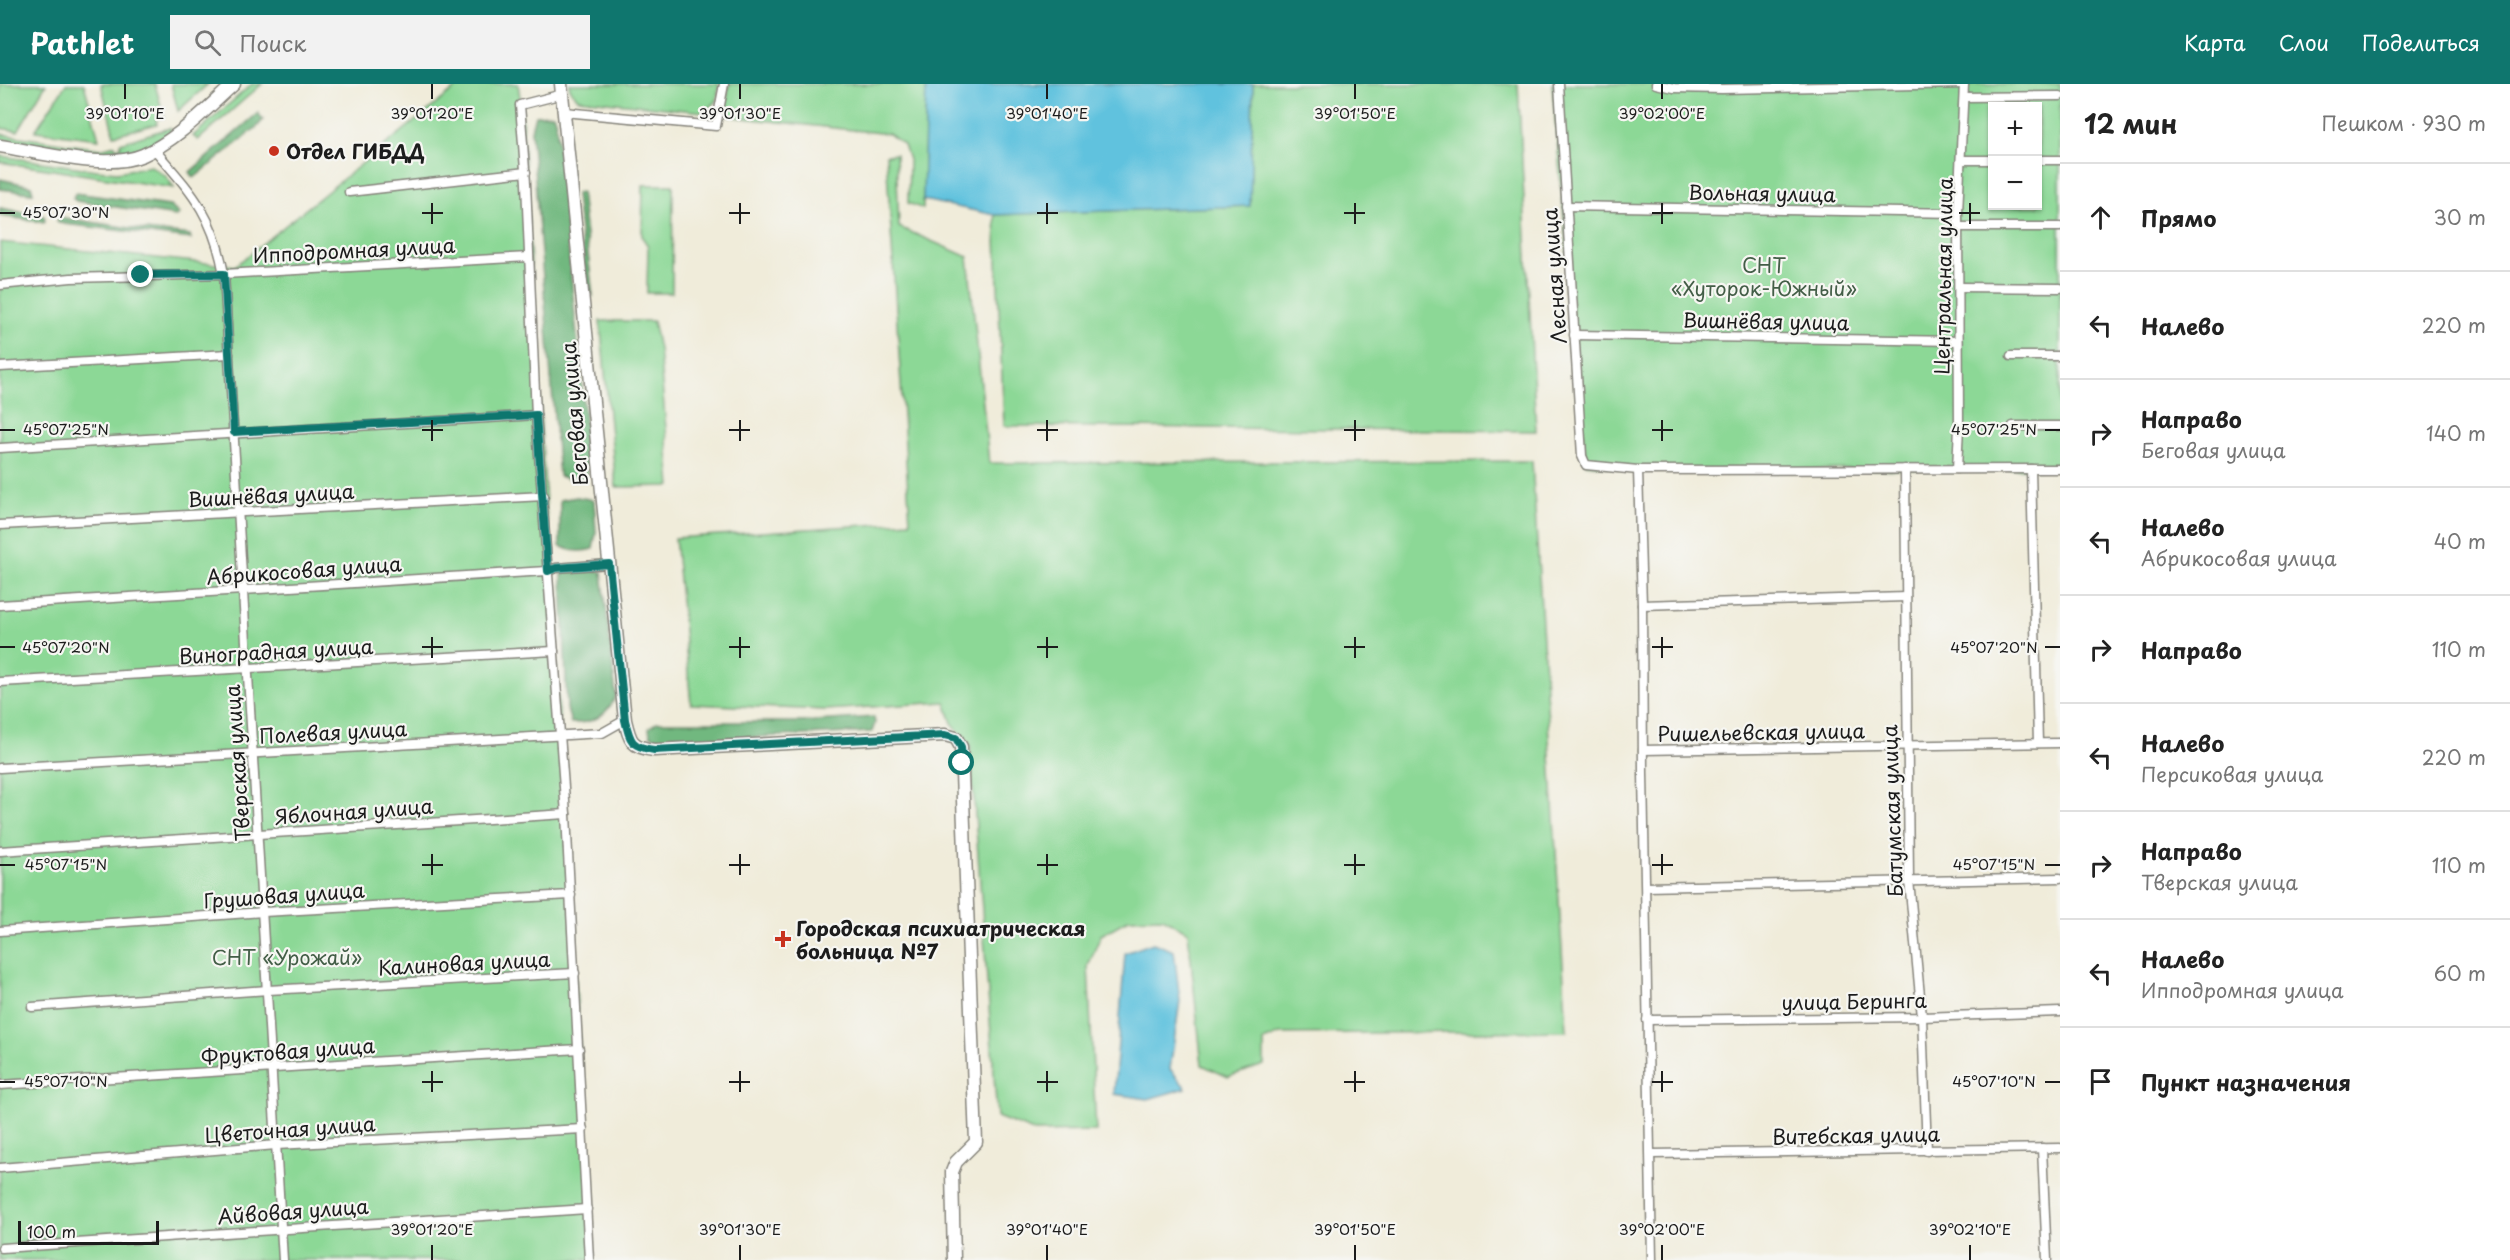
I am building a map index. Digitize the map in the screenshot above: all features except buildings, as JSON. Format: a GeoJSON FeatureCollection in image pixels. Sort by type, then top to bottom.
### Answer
{"type":"FeatureCollection","features":[{"type":"Feature","properties":{"kind":"street"},"geometry":{"type":"LineString","coordinates":[[0,146],[72,158],[126,160],[154,149],[179,132],[234,84]]}},
{"type":"Feature","properties":{"kind":"street"},"geometry":{"type":"LineString","coordinates":[[564,112],[717,126],[724,84]]}},
{"type":"Feature","properties":{"kind":"street","name":"Лесная улица"},"geometry":{"type":"LineString","coordinates":[[1559,84],[1582,456],[1586,465],[1638,470]]}},
{"type":"Feature","properties":{"kind":"street"},"geometry":{"type":"LineString","coordinates":[[1656,84],[1674,88],[1722,89],[1964,84]]}},
{"type":"Feature","properties":{"kind":"street","name":"Центральная улица"},"geometry":{"type":"LineString","coordinates":[[1957,469],[1958,213],[1964,84]]}},
{"type":"Feature","properties":{"kind":"street"},"geometry":{"type":"LineString","coordinates":[[562,89],[520,105],[526,172],[536,415],[567,814],[589,1260]]}},
{"type":"Feature","properties":{"kind":"street","name":"Беговая улица"},"geometry":{"type":"LineString","coordinates":[[562,89],[625,720],[630,740],[641,748],[654,750],[945,735],[956,738],[961,747],[976,1142],[956,1162],[952,1172],[954,1260]]}},
{"type":"Feature","properties":{"kind":"street"},"geometry":{"type":"LineString","coordinates":[[1964,97],[2060,96]]}},
{"type":"Feature","properties":{"kind":"street","name":"Тверская улица"},"geometry":{"type":"LineString","coordinates":[[154,149],[199,202],[215,237],[224,274],[283,1260]]}},
{"type":"Feature","properties":{"kind":"street"},"geometry":{"type":"LineString","coordinates":[[1961,160],[1988,160]]}},
{"type":"Feature","properties":{"kind":"street"},"geometry":{"type":"LineString","coordinates":[[2042,160],[2060,160]]}},
{"type":"Feature","properties":{"kind":"street"},"geometry":{"type":"LineString","coordinates":[[349,192],[526,172]]}},
{"type":"Feature","properties":{"kind":"street","name":"Вольная улица"},"geometry":{"type":"LineString","coordinates":[[1566,206],[1958,213]]}},
{"type":"Feature","properties":{"kind":"street"},"geometry":{"type":"LineString","coordinates":[[1958,227],[2060,227]]}},
{"type":"Feature","properties":{"kind":"street","name":"Ипподромная улица"},"geometry":{"type":"LineString","coordinates":[[0,285],[71,278],[224,274],[529,257]]}},
{"type":"Feature","properties":{"kind":"street"},"geometry":{"type":"LineString","coordinates":[[1959,286],[2060,288]]}},
{"type":"Feature","properties":{"kind":"street","name":"Вишнёвая улица"},"geometry":{"type":"LineString","coordinates":[[1574,335],[1958,341]]}},
{"type":"Feature","properties":{"kind":"street"},"geometry":{"type":"LineString","coordinates":[[0,367],[229,354]]}},
{"type":"Feature","properties":{"kind":"street"},"geometry":{"type":"LineString","coordinates":[[2011,356],[2060,356]]}},
{"type":"Feature","properties":{"kind":"street"},"geometry":{"type":"LineString","coordinates":[[0,448],[536,415]]}},
{"type":"Feature","properties":{"kind":"street"},"geometry":{"type":"LineString","coordinates":[[2013,426],[2060,426]]}},
{"type":"Feature","properties":{"kind":"street"},"geometry":{"type":"LineString","coordinates":[[2031,469],[2038,743]]}},
{"type":"Feature","properties":{"kind":"street"},"geometry":{"type":"LineString","coordinates":[[1652,1260],[1652,1154],[1647,1020],[1638,470],[2060,469]]}},
{"type":"Feature","properties":{"kind":"street","name":"Батумская улица"},"geometry":{"type":"LineString","coordinates":[[1905,470],[1909,880],[1922,1017],[1927,1151]]}},
{"type":"Feature","properties":{"kind":"street","name":"Вишнёвая улица"},"geometry":{"type":"LineString","coordinates":[[0,525],[544,496]]}},
{"type":"Feature","properties":{"kind":"street","name":"Абрикосовая улица"},"geometry":{"type":"LineString","coordinates":[[0,605],[548,571],[556,568],[609,564]]}},
{"type":"Feature","properties":{"kind":"street"},"geometry":{"type":"LineString","coordinates":[[1642,605],[1906,597]]}},
{"type":"Feature","properties":{"kind":"street","name":"Виноградная улица"},"geometry":{"type":"LineString","coordinates":[[0,682],[554,651]]}},
{"type":"Feature","properties":{"kind":"street","name":"Полевая улица"},"geometry":{"type":"LineString","coordinates":[[0,768],[602,733],[625,720]]}},
{"type":"Feature","properties":{"kind":"street","name":"Ришельевская улица"},"geometry":{"type":"LineString","coordinates":[[1643,750],[2060,743]]}},
{"type":"Feature","properties":{"kind":"street","name":"Яблочная улица"},"geometry":{"type":"LineString","coordinates":[[0,851],[567,814]]}},
{"type":"Feature","properties":{"kind":"street"},"geometry":{"type":"LineString","coordinates":[[1646,887],[2060,878]]}},
{"type":"Feature","properties":{"kind":"street","name":"Грушовая улица"},"geometry":{"type":"LineString","coordinates":[[0,931],[263,912],[571,895]]}},
{"type":"Feature","properties":{"kind":"street","name":"Калиновая улица"},"geometry":{"type":"LineString","coordinates":[[32,1007],[268,990],[575,973]]}},
{"type":"Feature","properties":{"kind":"street","name":"улица Беринга"},"geometry":{"type":"LineString","coordinates":[[1647,1020],[1922,1017],[2060,1012]]}},
{"type":"Feature","properties":{"kind":"street","name":"Фруктовая улица"},"geometry":{"type":"LineString","coordinates":[[0,1085],[579,1049]]}},
{"type":"Feature","properties":{"kind":"street","name":"Цветочная улица"},"geometry":{"type":"LineString","coordinates":[[0,1168],[276,1145],[583,1129]]}},
{"type":"Feature","properties":{"kind":"street"},"geometry":{"type":"LineString","coordinates":[[2042,1148],[2047,1260]]}},
{"type":"Feature","properties":{"kind":"street","name":"Витебская улица"},"geometry":{"type":"LineString","coordinates":[[1652,1154],[2060,1148]]}},
{"type":"Feature","properties":{"kind":"street","name":"Айвовая улица"},"geometry":{"type":"LineString","coordinates":[[2,1248],[586,1209]]}},
{"type":"Feature","properties":{"kind":"green space"},"geometry":{"type":"Polygon","coordinates":[[[0,84],[46,84],[18,131],[0,128],[0,84]]]}},
{"type":"Feature","properties":{"kind":"green space"},"geometry":{"type":"Polygon","coordinates":[[[66,84],[84,84],[99,139],[35,131],[66,84]]]}},
{"type":"Feature","properties":{"kind":"green space"},"geometry":{"type":"Polygon","coordinates":[[[101,84],[155,84],[164,117],[156,119],[157,124],[114,135],[101,84]]]}},
{"type":"Feature","properties":{"kind":"green space"},"geometry":{"type":"Polygon","coordinates":[[[171,84],[208,84],[178,111],[171,84]]]}},
{"type":"Feature","properties":{"kind":"green space"},"geometry":{"type":"Polygon","coordinates":[[[252,84],[262,84],[198,140],[193,136],[252,84]]]}},
{"type":"Feature","properties":{"kind":"green space","name":"СНТ «Урожай»"},"geometry":{"type":"Polygon","coordinates":[[[461,84],[518,84],[521,104],[593,1260],[0,1260],[0,242],[235,266],[461,84]]]}},
{"type":"Feature","properties":{"kind":"green space"},"geometry":{"type":"Polygon","coordinates":[[[569,84],[719,84],[717,101],[703,112],[578,99],[569,84]]]}},
{"type":"Feature","properties":{"kind":"green space"},"geometry":{"type":"Polygon","coordinates":[[[729,84],[926,84],[923,209],[908,203],[909,160],[904,145],[889,134],[725,116],[729,84]]]}},
{"type":"Feature","properties":{"kind":"green space"},"geometry":{"type":"Polygon","coordinates":[[[1253,84],[1518,84],[1536,431],[1004,426],[995,215],[1250,206],[1253,84]]]}},
{"type":"Feature","properties":{"kind":"green space","name":"СНТ «Хуторок-Южный»"},"geometry":{"type":"Polygon","coordinates":[[[1552,84],[2060,84],[2060,469],[1638,470],[1586,464],[1552,84]]]}},
{"type":"Feature","properties":{"kind":"green space"},"geometry":{"type":"Polygon","coordinates":[[[258,113],[263,120],[257,127],[194,178],[190,172],[258,113]]]}},
{"type":"Feature","properties":{"kind":"green space"},"geometry":{"type":"Polygon","coordinates":[[[553,114],[556,123],[589,459],[586,477],[573,481],[559,476],[531,130],[535,115],[553,114]]]}},
{"type":"Feature","properties":{"kind":"green space"},"geometry":{"type":"Polygon","coordinates":[[[170,128],[172,132],[150,145],[132,152],[114,154],[82,152],[0,139],[0,134],[101,149],[115,145],[116,148],[121,147],[120,143],[170,128]]]}},
{"type":"Feature","properties":{"kind":"green space"},"geometry":{"type":"Polygon","coordinates":[[[896,154],[899,227],[968,257],[989,463],[1532,461],[1567,1031],[1280,1034],[1264,1041],[1264,1065],[1228,1077],[1202,1065],[1188,932],[1163,918],[1129,919],[1101,935],[1088,966],[1096,1131],[1036,1132],[997,1117],[970,745],[952,723],[945,702],[826,710],[691,704],[675,538],[910,522],[886,155],[896,154]]]}},
{"type":"Feature","properties":{"kind":"green space"},"geometry":{"type":"Polygon","coordinates":[[[0,156],[117,172],[151,166],[166,176],[174,188],[0,162],[0,156]]]}},
{"type":"Feature","properties":{"kind":"green space"},"geometry":{"type":"Polygon","coordinates":[[[0,179],[31,186],[33,193],[0,189],[0,179]]]}},
{"type":"Feature","properties":{"kind":"green space"},"geometry":{"type":"Polygon","coordinates":[[[643,185],[673,185],[672,293],[647,293],[648,246],[642,237],[643,185]]]}},
{"type":"Feature","properties":{"kind":"green space"},"geometry":{"type":"Polygon","coordinates":[[[581,192],[593,297],[585,278],[576,193],[581,192]]]}},
{"type":"Feature","properties":{"kind":"green space"},"geometry":{"type":"Polygon","coordinates":[[[75,193],[170,206],[179,214],[176,216],[76,201],[73,198],[75,193]]]}},
{"type":"Feature","properties":{"kind":"green space"},"geometry":{"type":"Polygon","coordinates":[[[0,208],[44,216],[45,222],[0,216],[0,208]]]}},
{"type":"Feature","properties":{"kind":"green space"},"geometry":{"type":"Polygon","coordinates":[[[58,217],[190,235],[191,239],[64,224],[57,222],[58,217]]]}},
{"type":"Feature","properties":{"kind":"green space"},"geometry":{"type":"Polygon","coordinates":[[[600,321],[653,321],[659,349],[671,486],[616,487],[600,321]]]}},
{"type":"Feature","properties":{"kind":"green space"},"geometry":{"type":"Polygon","coordinates":[[[577,497],[594,500],[596,533],[593,549],[584,551],[560,546],[560,500],[577,497]]]}},
{"type":"Feature","properties":{"kind":"green space"},"geometry":{"type":"Polygon","coordinates":[[[570,571],[602,572],[616,696],[604,714],[586,722],[571,723],[567,709],[562,574],[570,571]]]}},
{"type":"Feature","properties":{"kind":"green space"},"geometry":{"type":"Polygon","coordinates":[[[874,717],[872,732],[664,741],[650,735],[649,728],[657,722],[802,722],[874,717]]]}},
{"type":"Feature","properties":{"kind":"water"},"geometry":{"type":"Polygon","coordinates":[[[926,84],[1253,84],[1250,206],[995,215],[923,200],[926,84]]]}},
{"type":"Feature","properties":{"kind":"water"},"geometry":{"type":"Polygon","coordinates":[[[1153,943],[1174,951],[1180,1001],[1170,1069],[1186,1088],[1148,1099],[1114,1094],[1125,953],[1153,943]]]}},
{"type":"Feature","properties":{"kind":"place","name":"Отдел ГИБДД"},"geometry":{"type":"Point","coordinates":[274,151]}},
{"type":"Feature","properties":{"kind":"place","name":"Городская психиатрическая больница №7"},"geometry":{"type":"Point","coordinates":[783,939]}},
{"type":"Feature","properties":{"kind":"route"},"geometry":{"type":"LineString","coordinates":[[141,275],[224,274],[234,432],[536,415],[548,571],[556,568],[609,564],[625,720],[630,740],[641,748],[654,750],[945,735],[956,738],[961,747],[962,763]]}}]}
